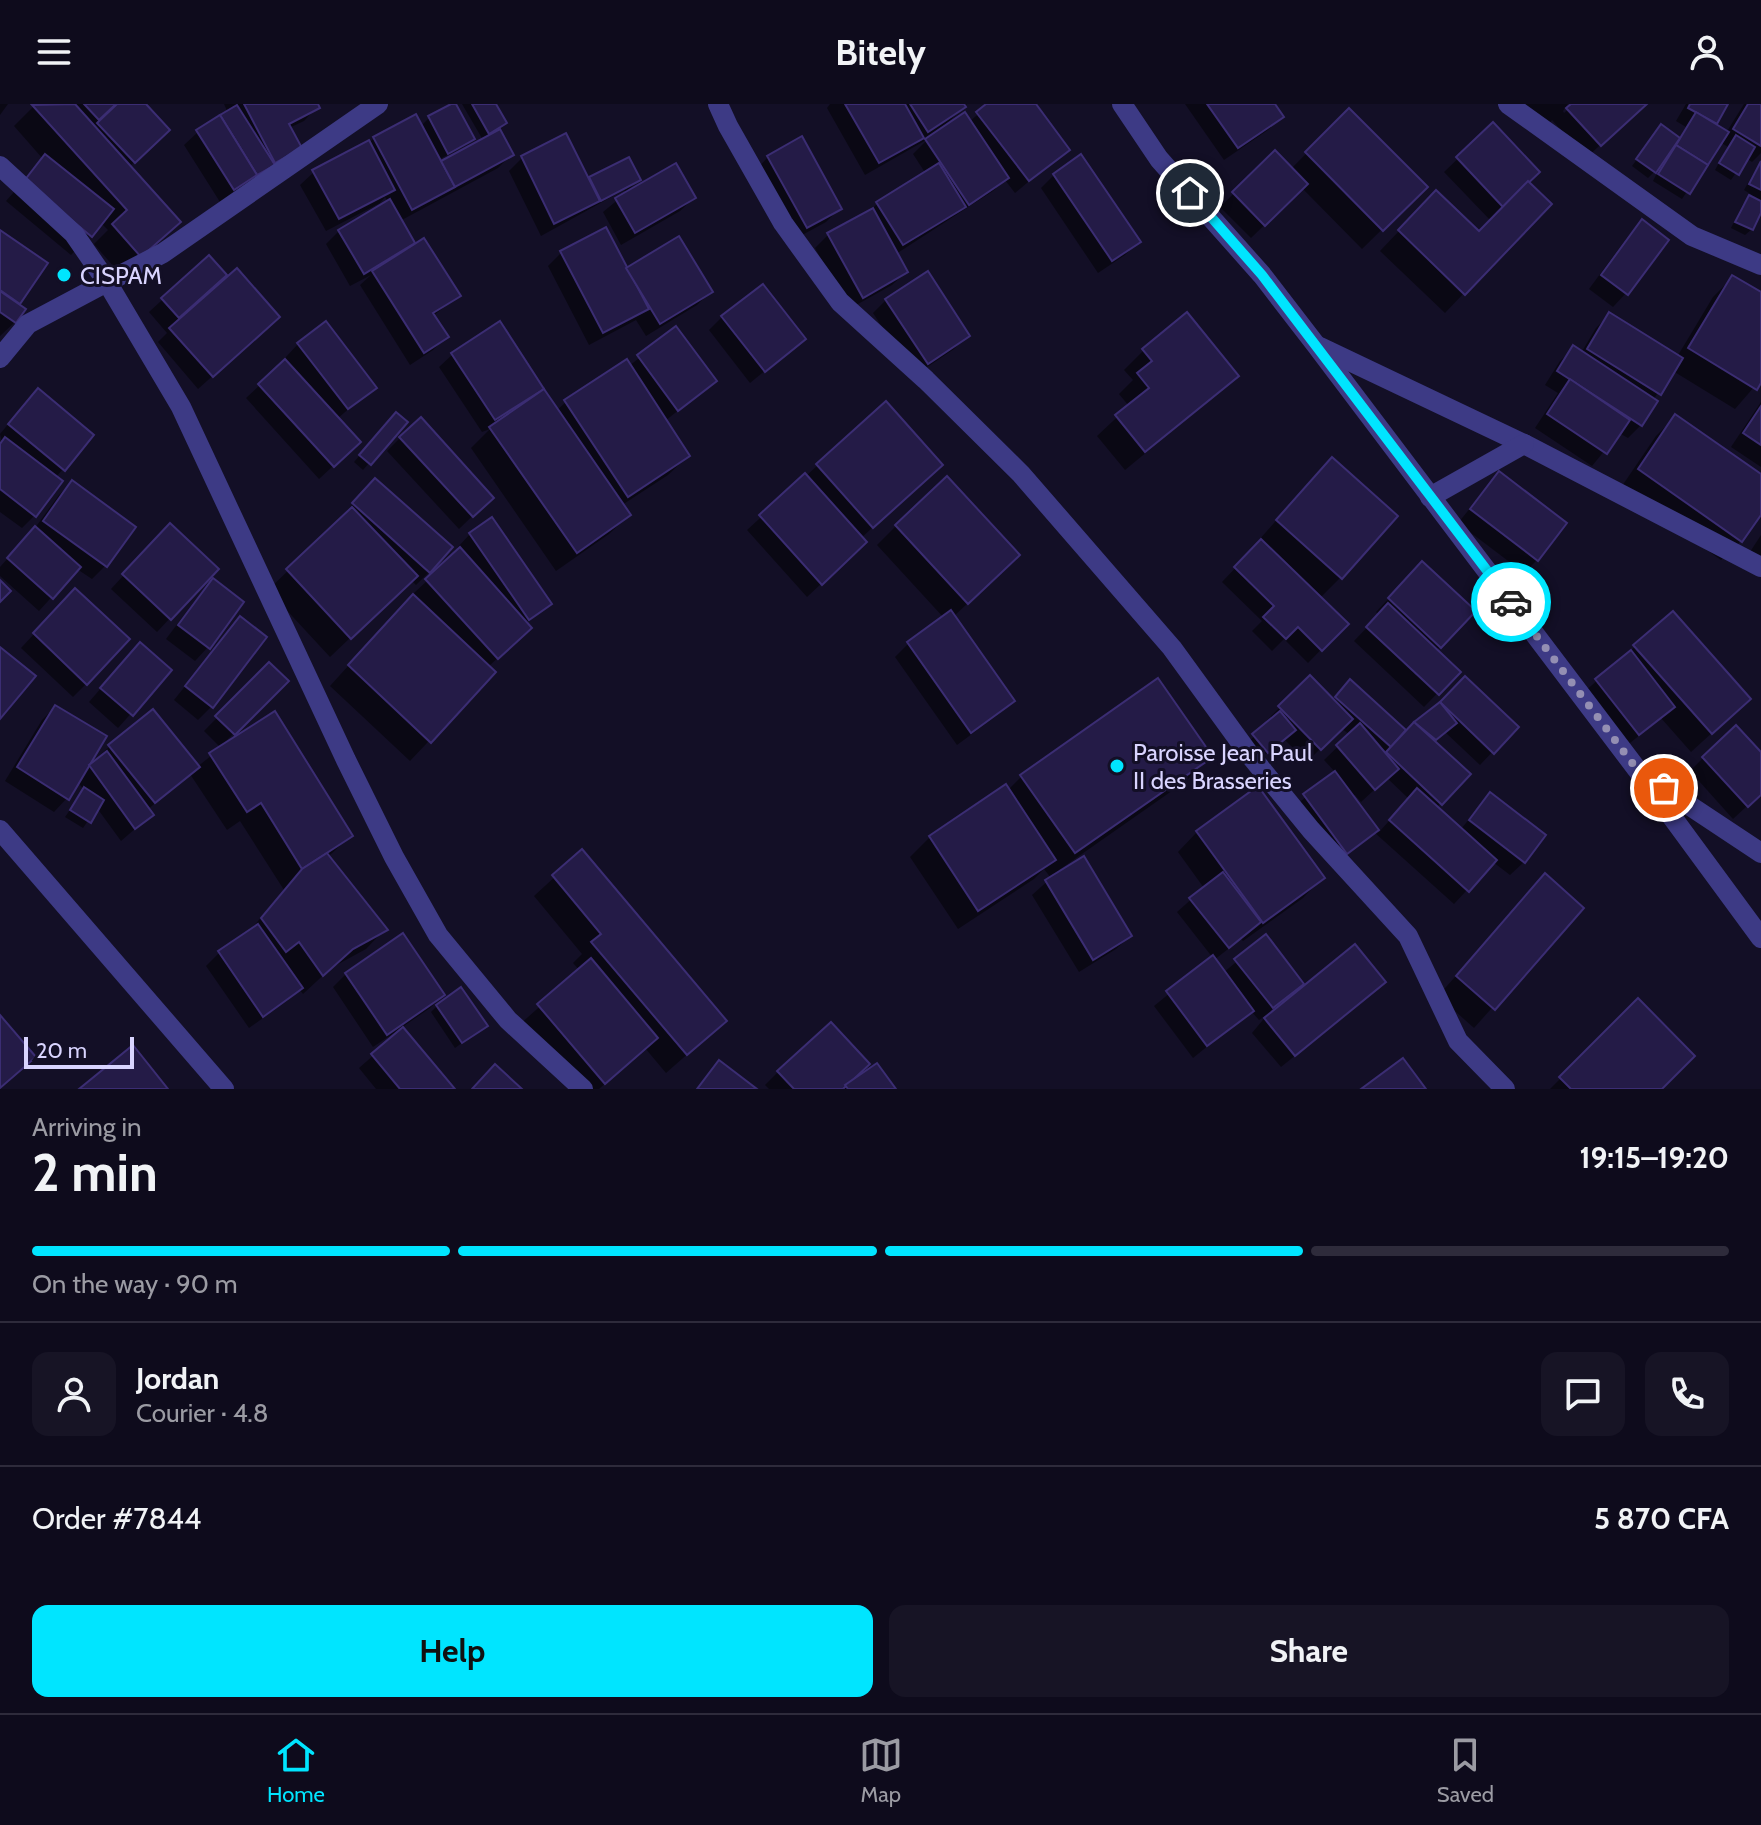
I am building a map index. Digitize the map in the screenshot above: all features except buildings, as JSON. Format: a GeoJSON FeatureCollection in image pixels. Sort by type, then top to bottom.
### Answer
{"type":"FeatureCollection","features":[{"type":"Feature","properties":{"kind":"street"},"geometry":{"type":"LineString","coordinates":[[0,358],[28,324],[163,253],[378,104]]}},
{"type":"Feature","properties":{"kind":"street"},"geometry":{"type":"LineString","coordinates":[[718,104],[783,223],[840,302],[926,380],[1021,474],[1172,648],[1249,754],[1311,830],[1408,936],[1458,1041],[1505,1089]]}},
{"type":"Feature","properties":{"kind":"street"},"geometry":{"type":"LineString","coordinates":[[1122,104],[1159,159],[1262,275],[1316,345],[1761,938]]}},
{"type":"Feature","properties":{"kind":"street"},"geometry":{"type":"LineString","coordinates":[[1508,104],[1692,236],[1761,265]]}},
{"type":"Feature","properties":{"kind":"street"},"geometry":{"type":"LineString","coordinates":[[0,166],[74,234],[107,282],[181,407],[346,760],[394,857],[438,935],[508,1020],[583,1089]]}},
{"type":"Feature","properties":{"kind":"street"},"geometry":{"type":"LineString","coordinates":[[1316,345],[1524,444],[1761,567]]}},
{"type":"Feature","properties":{"kind":"street"},"geometry":{"type":"LineString","coordinates":[[1430,497],[1524,444]]}},
{"type":"Feature","properties":{"kind":"street"},"geometry":{"type":"LineString","coordinates":[[1639,772],[1761,853]]}},
{"type":"Feature","properties":{"kind":"street"},"geometry":{"type":"LineString","coordinates":[[0,830],[224,1089]]}},
{"type":"Feature","properties":{"kind":"way so far"},"geometry":{"type":"LineString","coordinates":[[1511,602],[1639,772],[1664,788]]}},
{"type":"Feature","properties":{"kind":"place","name":"CISPAM"},"geometry":{"type":"Point","coordinates":[64,275]}},
{"type":"Feature","properties":{"kind":"place","name":"Paroisse Jean Paul II des Brasseries"},"geometry":{"type":"Point","coordinates":[1117,766]}},
{"type":"Feature","properties":{"kind":"route"},"geometry":{"type":"LineString","coordinates":[[1190,193],[1262,275],[1511,602]]}}]}
